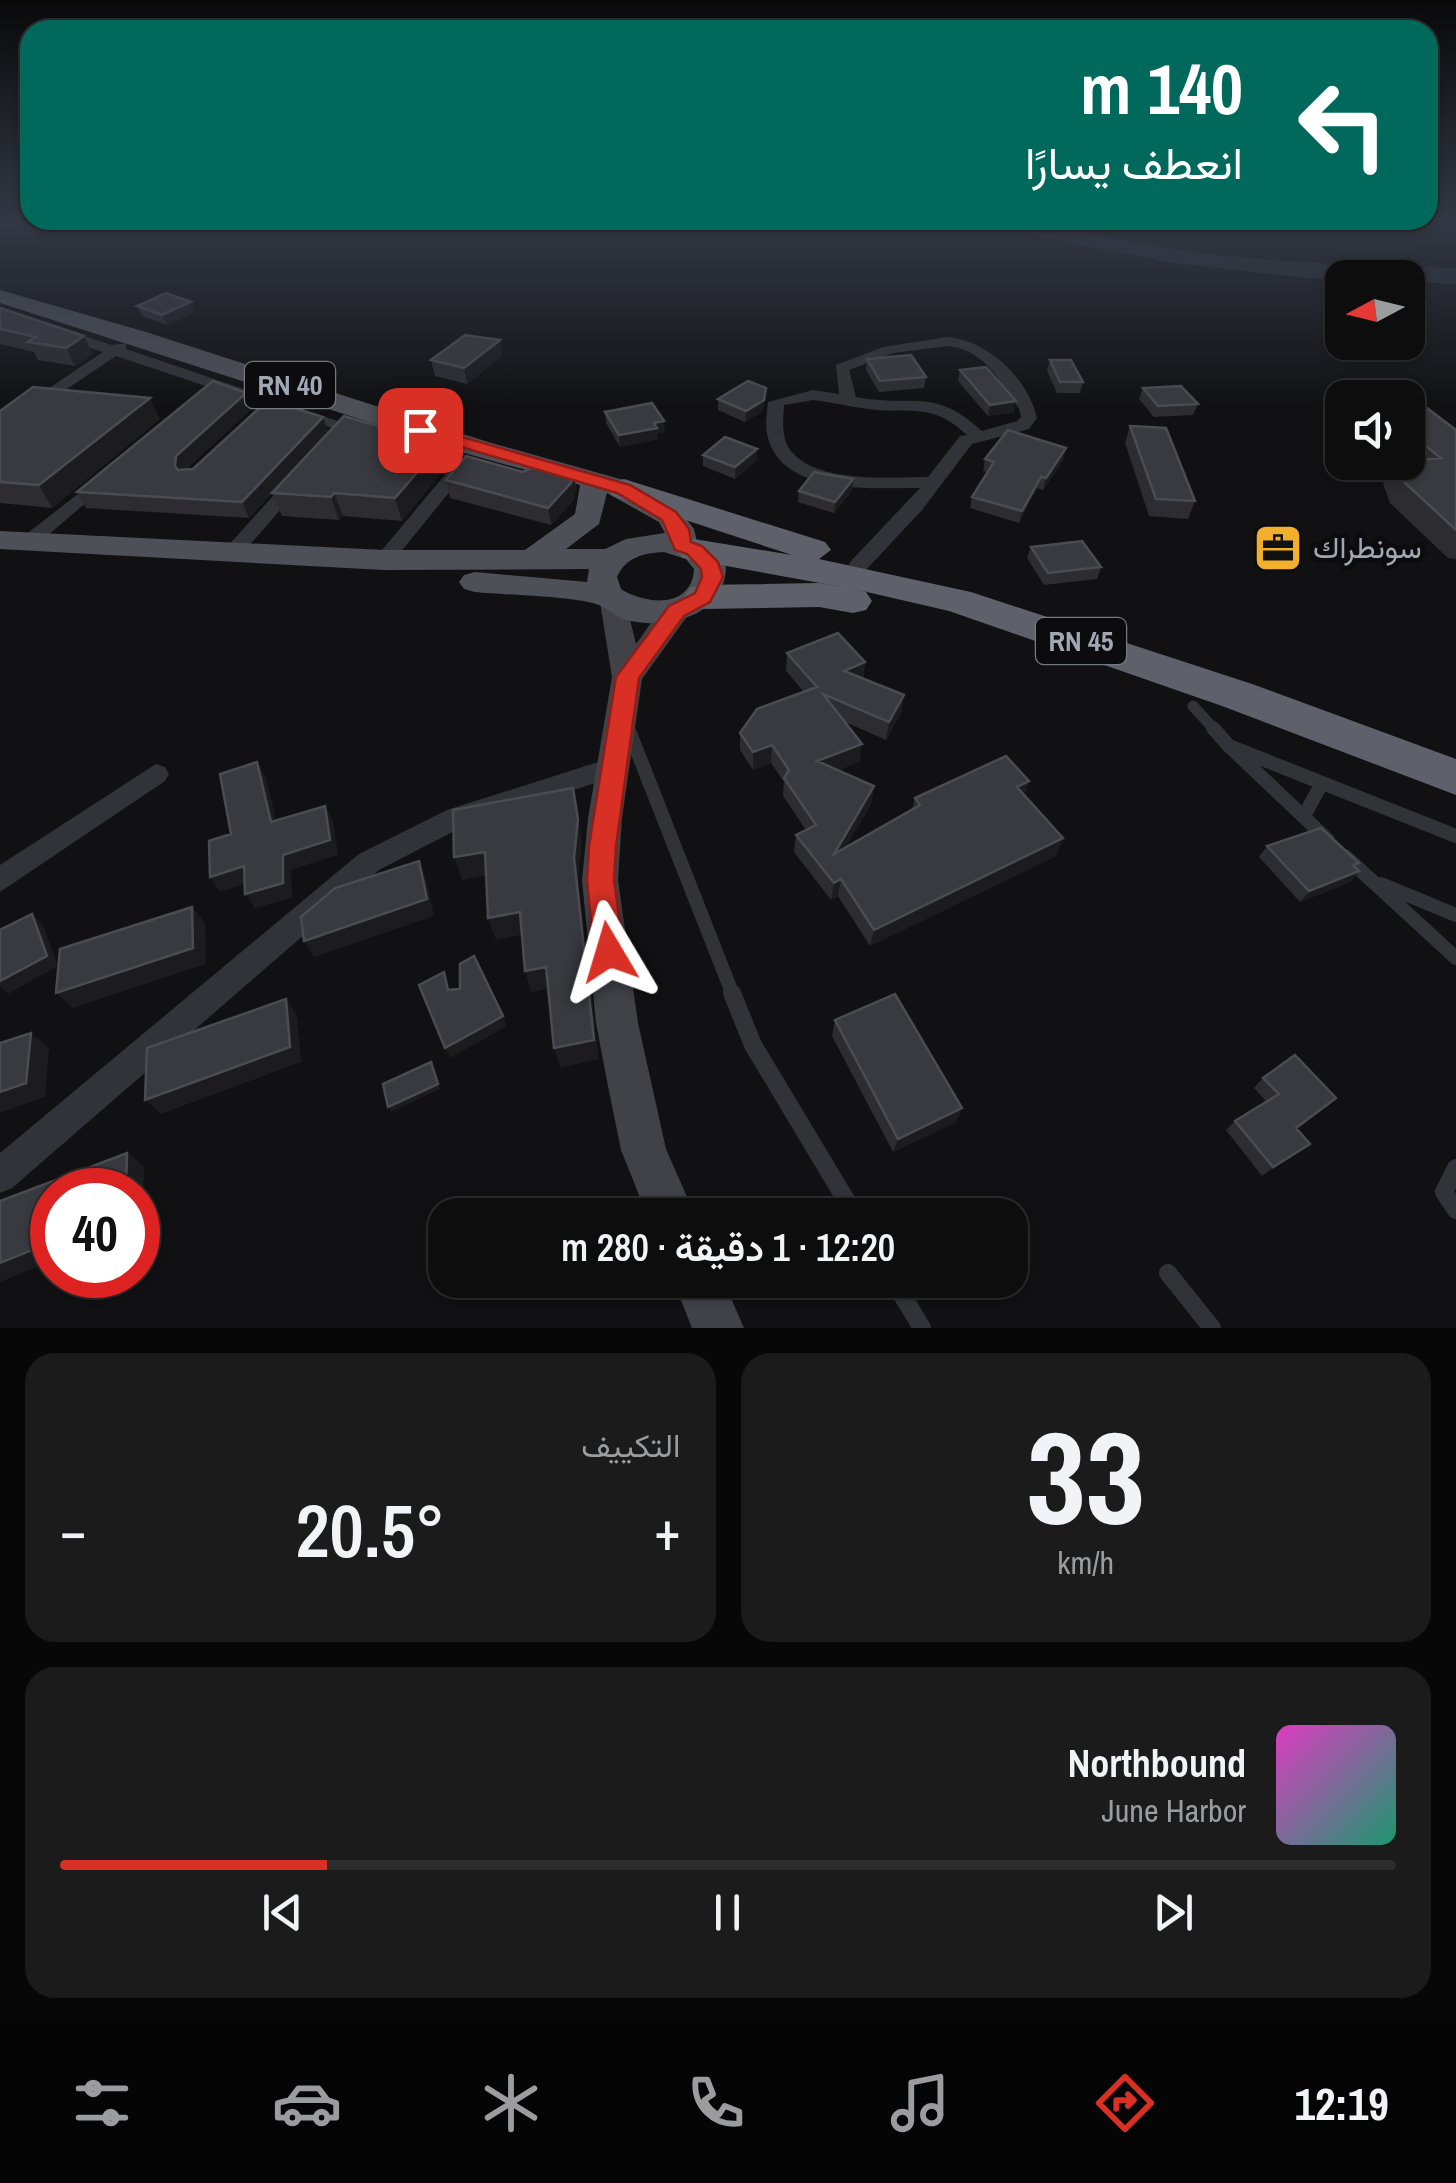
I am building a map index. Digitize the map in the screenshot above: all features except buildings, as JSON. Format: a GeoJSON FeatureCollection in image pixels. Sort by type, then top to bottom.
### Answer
{"type":"FeatureCollection","features":[{"type":"Feature","properties":{"kind":"highway","name":"RN 40"},"geometry":{"type":"LineString","coordinates":[[599,484],[958,601]]}},
{"type":"Feature","properties":{"kind":"highway","name":"RN 45"},"geometry":{"type":"LineString","coordinates":[[688,548],[844,575],[958,601],[1218,689],[1456,777]]}},
{"type":"Feature","properties":{"kind":"highway","name":"RN 45"},"geometry":{"type":"LineString","coordinates":[[690,604],[820,596],[872,604],[1106,671],[1456,804]]}},
{"type":"Feature","properties":{"kind":"main road","name":"RN 40"},"geometry":{"type":"LineString","coordinates":[[0,296],[292,386],[347,426],[599,484],[619,499],[629,519],[623,552]]}},
{"type":"Feature","properties":{"kind":"main road"},"geometry":{"type":"LineString","coordinates":[[530,561],[589,518],[599,484],[669,516],[688,548]]}},
{"type":"Feature","properties":{"kind":"main road"},"geometry":{"type":"LineString","coordinates":[[666,542],[688,548],[704,558],[713,577],[690,604],[642,613],[610,599],[390,576],[9,547],[530,561],[623,552],[666,542]]}},
{"type":"Feature","properties":{"kind":"main road"},"geometry":{"type":"LineString","coordinates":[[610,599],[601,576],[623,552]]}},
{"type":"Feature","properties":{"kind":"street"},"geometry":{"type":"LineString","coordinates":[[22,320],[49,309]]}},
{"type":"Feature","properties":{"kind":"street"},"geometry":{"type":"LineString","coordinates":[[0,313],[115,349],[207,392],[264,411],[471,455],[512,476]]}},
{"type":"Feature","properties":{"kind":"street"},"geometry":{"type":"LineString","coordinates":[[0,429],[138,337]]}},
{"type":"Feature","properties":{"kind":"street"},"geometry":{"type":"LineString","coordinates":[[849,400],[852,398],[839,372],[849,363],[929,343],[969,344],[980,350],[1008,380],[1029,418],[1020,426],[966,440],[858,566]]}},
{"type":"Feature","properties":{"kind":"street"},"geometry":{"type":"LineString","coordinates":[[207,392],[238,369]]}},
{"type":"Feature","properties":{"kind":"street"},"geometry":{"type":"LineString","coordinates":[[264,411],[292,386]]}},
{"type":"Feature","properties":{"kind":"street"},"geometry":{"type":"LineString","coordinates":[[932,482],[816,474],[796,468],[784,458],[772,436],[776,402],[814,395],[866,405],[922,402],[945,408],[977,435]]}},
{"type":"Feature","properties":{"kind":"street"},"geometry":{"type":"LineString","coordinates":[[384,560],[471,455]]}},
{"type":"Feature","properties":{"kind":"street"},"geometry":{"type":"LineString","coordinates":[[232,552],[308,468]]}},
{"type":"Feature","properties":{"kind":"street"},"geometry":{"type":"LineString","coordinates":[[9,547],[114,470]]}},
{"type":"Feature","properties":{"kind":"street"},"geometry":{"type":"LineString","coordinates":[[610,599],[625,695],[600,880],[617,1022],[644,1150],[664,1198]]}},
{"type":"Feature","properties":{"kind":"street"},"geometry":{"type":"LineString","coordinates":[[625,695],[690,604]]}},
{"type":"Feature","properties":{"kind":"street"},"geometry":{"type":"LineString","coordinates":[[0,1176],[369,862],[400,841],[482,808],[614,768]]}},
{"type":"Feature","properties":{"kind":"street"},"geometry":{"type":"LineString","coordinates":[[0,880],[156,774]]}},
{"type":"Feature","properties":{"kind":"street"},"geometry":{"type":"LineString","coordinates":[[706,1298],[718,1328]]}},
{"type":"Feature","properties":{"kind":"lane"},"geometry":{"type":"LineString","coordinates":[[625,695],[754,1045],[845,1198]]}},
{"type":"Feature","properties":{"kind":"lane"},"geometry":{"type":"LineString","coordinates":[[1193,706],[1229,746],[1456,958]]}},
{"type":"Feature","properties":{"kind":"lane"},"geometry":{"type":"LineString","coordinates":[[1229,746],[1456,836]]}},
{"type":"Feature","properties":{"kind":"lane"},"geometry":{"type":"LineString","coordinates":[[1304,816],[1322,783]]}},
{"type":"Feature","properties":{"kind":"lane"},"geometry":{"type":"LineString","coordinates":[[1372,880],[1456,915]]}},
{"type":"Feature","properties":{"kind":"lane"},"geometry":{"type":"LineString","coordinates":[[1456,1168],[1444,1192],[1456,1210]]}},
{"type":"Feature","properties":{"kind":"lane"},"geometry":{"type":"LineString","coordinates":[[1168,1273],[1212,1328]]}},
{"type":"Feature","properties":{"kind":"lane"},"geometry":{"type":"LineString","coordinates":[[904,1298],[922,1328]]}},
{"type":"Feature","properties":{"kind":"place","name":"سونطراك"},"geometry":{"type":"Point","coordinates":[1278,548]}},
{"type":"Feature","properties":{"kind":"route"},"geometry":{"type":"LineString","coordinates":[[420,430],[624,489],[669,516],[679,529],[682,545],[694,550],[711,567],[713,577],[703,597],[677,611],[628,677],[602,846],[600,880],[609,952]]}}]}
